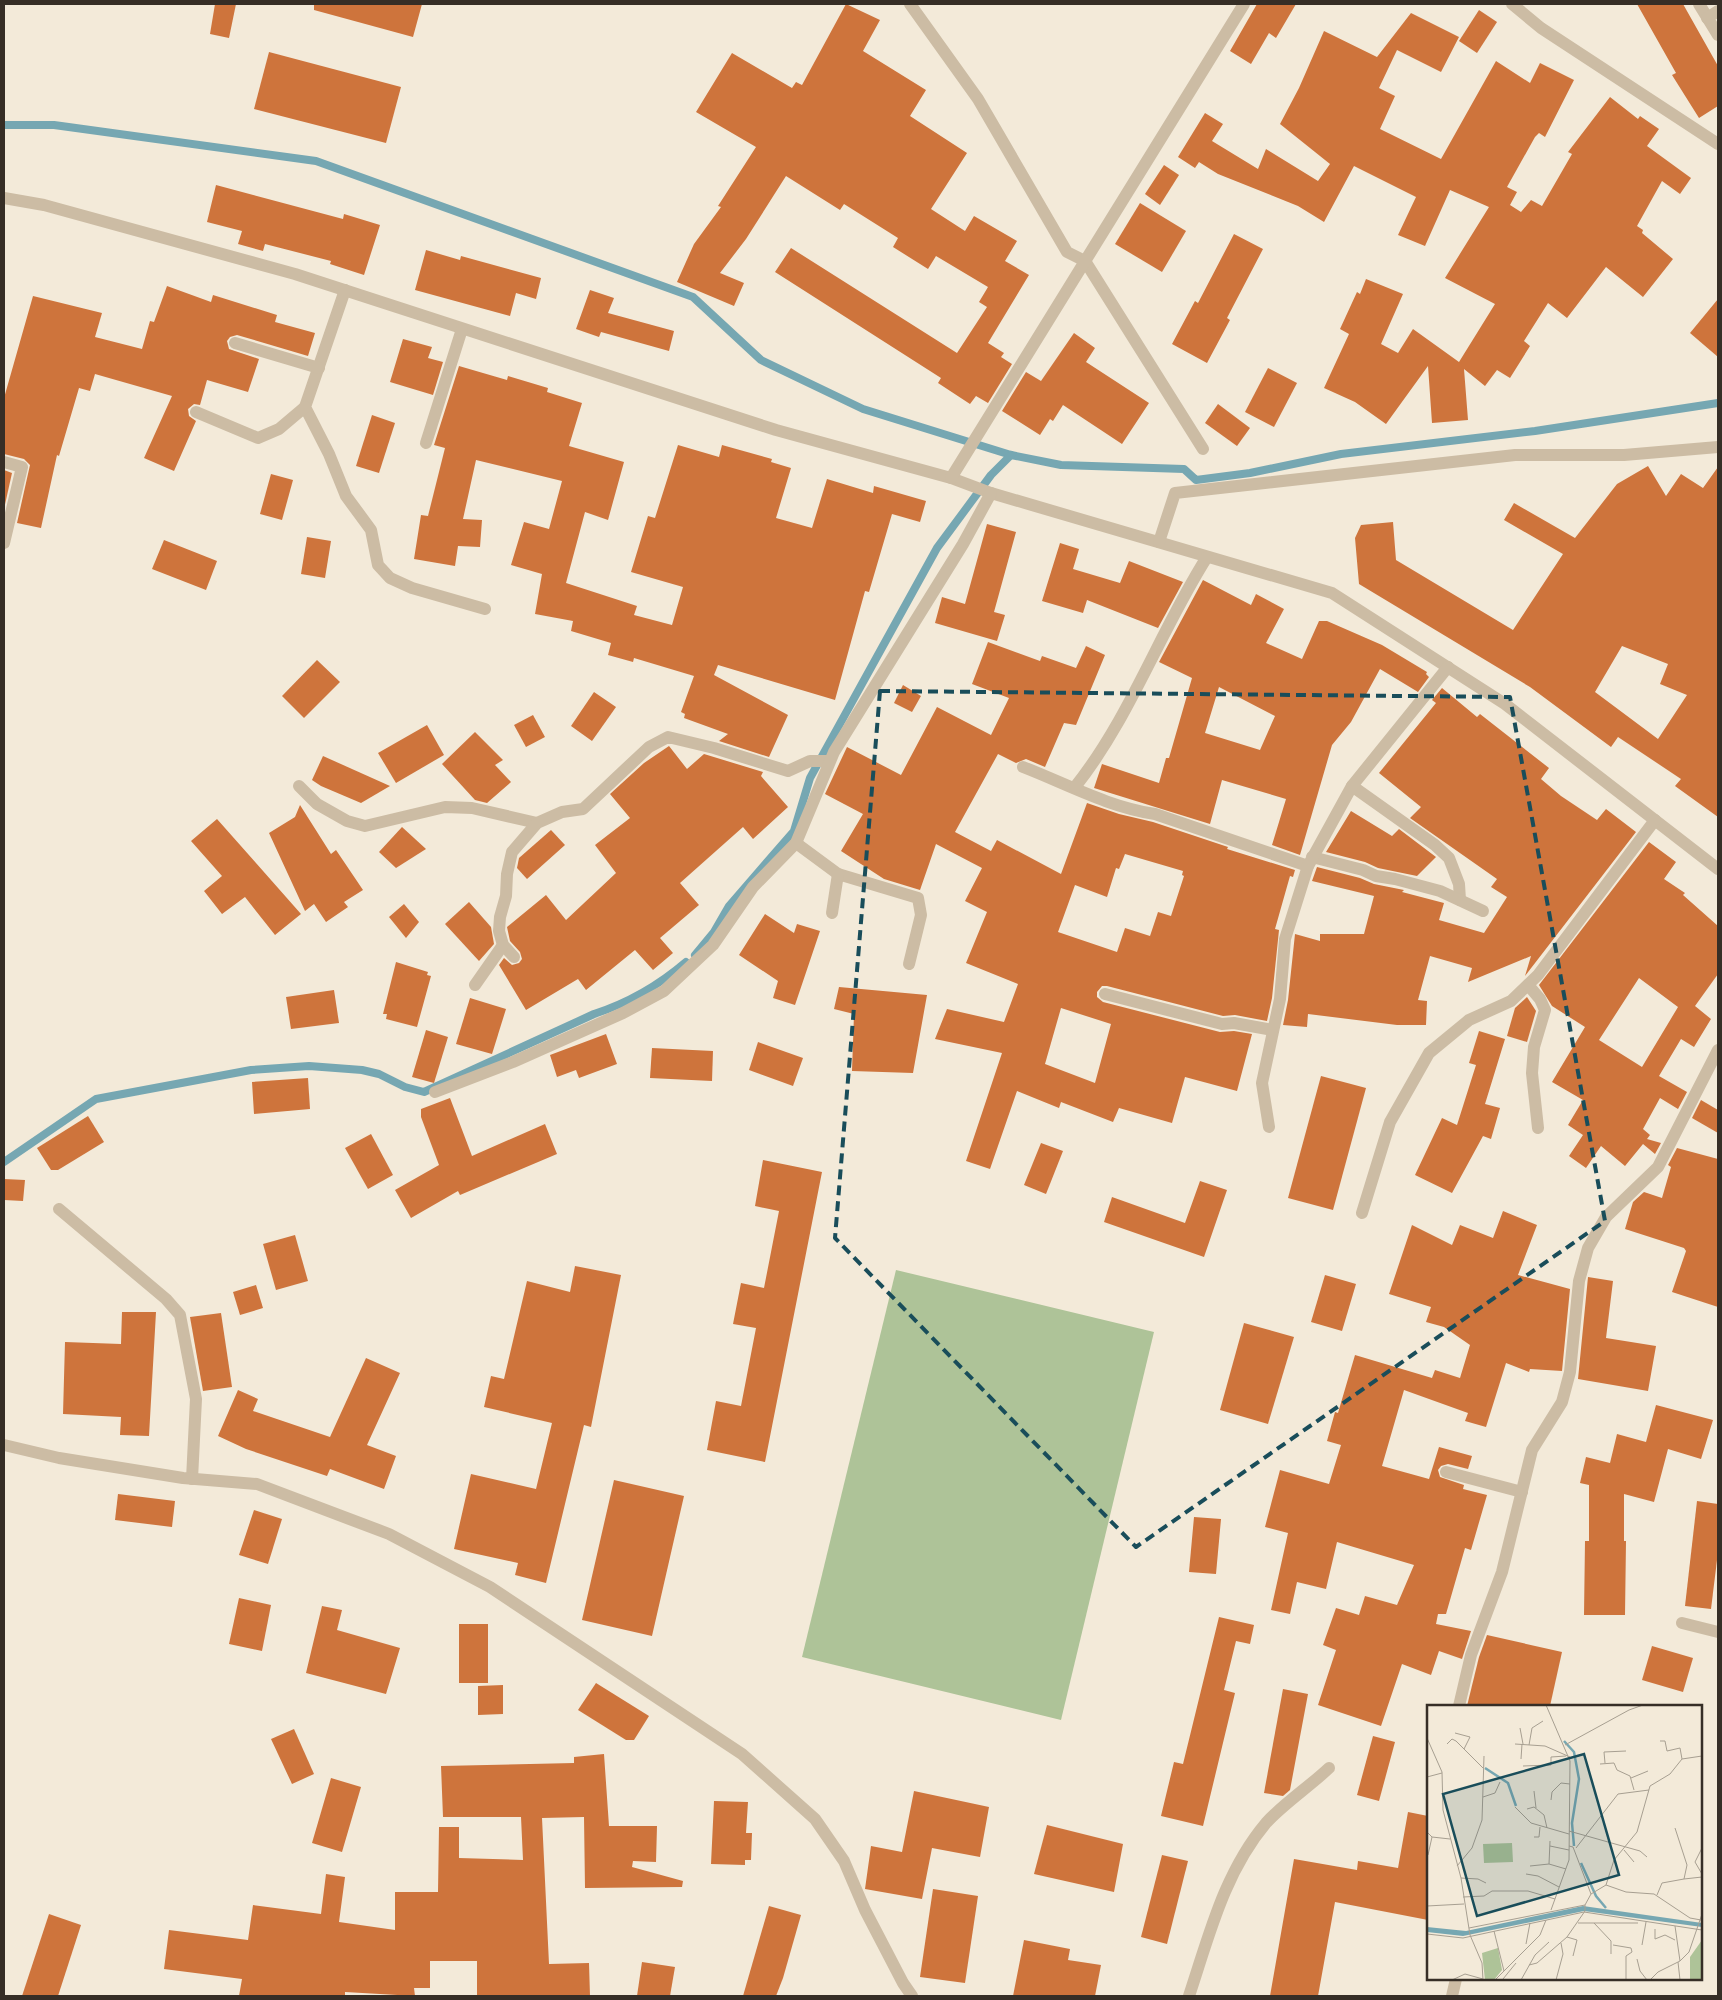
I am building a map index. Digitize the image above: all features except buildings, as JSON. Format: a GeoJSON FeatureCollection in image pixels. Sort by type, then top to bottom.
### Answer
{"type":"FeatureCollection","features":[{"type":"Feature","properties":{"kind":"street"},"geometry":{"type":"LineString","coordinates":[[910,4],[978,99],[1067,252],[1085,261],[1203,449]]}},
{"type":"Feature","properties":{"kind":"street"},"geometry":{"type":"LineString","coordinates":[[951,478],[1244,4]]}},
{"type":"Feature","properties":{"kind":"street"},"geometry":{"type":"LineString","coordinates":[[1512,4],[1541,28],[1718,144]]}},
{"type":"Feature","properties":{"kind":"street"},"geometry":{"type":"LineString","coordinates":[[1699,4],[1713,14],[1718,35]]}},
{"type":"Feature","properties":{"kind":"street"},"geometry":{"type":"LineString","coordinates":[[4,198],[53,207],[345,290],[776,430],[951,478],[984,490],[1332,594],[1505,704],[1718,869]]}},
{"type":"Feature","properties":{"kind":"street"},"geometry":{"type":"LineString","coordinates":[[196,412],[258,438],[278,429],[305,407],[345,290]]}},
{"type":"Feature","properties":{"kind":"street"},"geometry":{"type":"LineString","coordinates":[[426,443],[462,328]]}},
{"type":"Feature","properties":{"kind":"street"},"geometry":{"type":"LineString","coordinates":[[235,343],[318,368]]}},
{"type":"Feature","properties":{"kind":"street"},"geometry":{"type":"LineString","coordinates":[[305,407],[329,454],[346,496],[371,530],[378,565],[390,578],[412,588],[485,609]]}},
{"type":"Feature","properties":{"kind":"street"},"geometry":{"type":"LineString","coordinates":[[1158,542],[1175,494],[1514,455],[1624,455],[1718,447]]}},
{"type":"Feature","properties":{"kind":"street"},"geometry":{"type":"LineString","coordinates":[[4,462],[22,467],[4,543]]}},
{"type":"Feature","properties":{"kind":"street"},"geometry":{"type":"LineString","coordinates":[[435,1092],[514,1062],[623,1013],[664,991],[714,945],[753,888],[796,843],[820,761],[958,552],[984,490]]}},
{"type":"Feature","properties":{"kind":"street"},"geometry":{"type":"LineString","coordinates":[[1075,787],[1089,770],[1124,709],[1189,586],[1207,556]]}},
{"type":"Feature","properties":{"kind":"street"},"geometry":{"type":"LineString","coordinates":[[1269,1127],[1262,1083],[1280,999],[1285,939],[1310,861],[1352,786],[1448,667]]}},
{"type":"Feature","properties":{"kind":"street"},"geometry":{"type":"LineString","coordinates":[[514,957],[503,945],[500,931],[500,917],[506,896],[507,874],[512,852],[537,824],[562,812],[583,809],[649,747],[668,737],[714,748],[788,771],[820,761]]}},
{"type":"Feature","properties":{"kind":"street"},"geometry":{"type":"LineString","coordinates":[[1023,767],[1075,787],[1088,796],[1133,811],[1155,814],[1310,861],[1363,870],[1376,876],[1440,891],[1483,911]]}},
{"type":"Feature","properties":{"kind":"street"},"geometry":{"type":"LineString","coordinates":[[300,786],[317,804],[347,821],[365,826],[445,808],[472,808],[537,824]]}},
{"type":"Feature","properties":{"kind":"street"},"geometry":{"type":"LineString","coordinates":[[1352,786],[1435,845],[1449,858],[1459,884],[1460,900]]}},
{"type":"Feature","properties":{"kind":"street"},"geometry":{"type":"LineString","coordinates":[[1362,1213],[1390,1122],[1429,1053],[1469,1020],[1510,1001],[1538,975],[1655,820]]}},
{"type":"Feature","properties":{"kind":"street"},"geometry":{"type":"LineString","coordinates":[[796,843],[838,874],[918,898],[921,915],[909,964]]}},
{"type":"Feature","properties":{"kind":"street"},"geometry":{"type":"LineString","coordinates":[[832,913],[838,874]]}},
{"type":"Feature","properties":{"kind":"street"},"geometry":{"type":"LineString","coordinates":[[475,984],[503,945]]}},
{"type":"Feature","properties":{"kind":"street"},"geometry":{"type":"LineString","coordinates":[[1528,985],[1545,1010],[1534,1047],[1532,1074],[1538,1128]]}},
{"type":"Feature","properties":{"kind":"street"},"geometry":{"type":"LineString","coordinates":[[1105,994],[1222,1024],[1234,1023],[1273,1030]]}},
{"type":"Feature","properties":{"kind":"street"},"geometry":{"type":"LineString","coordinates":[[1459,1705],[1471,1655],[1502,1572],[1532,1450],[1562,1402],[1570,1372],[1579,1281],[1588,1248],[1606,1217],[1658,1168],[1718,1050]]}},
{"type":"Feature","properties":{"kind":"street"},"geometry":{"type":"LineString","coordinates":[[60,1210],[166,1299],[180,1315],[196,1398],[192,1479]]}},
{"type":"Feature","properties":{"kind":"street"},"geometry":{"type":"LineString","coordinates":[[4,1445],[59,1458],[192,1479],[257,1484],[389,1534],[490,1587],[742,1754],[815,1819],[844,1861],[865,1910],[903,1983],[912,1996]]}},
{"type":"Feature","properties":{"kind":"street"},"geometry":{"type":"LineString","coordinates":[[1446,1472],[1522,1492]]}},
{"type":"Feature","properties":{"kind":"street"},"geometry":{"type":"LineString","coordinates":[[1682,1623],[1718,1632]]}},
{"type":"Feature","properties":{"kind":"street"},"geometry":{"type":"LineString","coordinates":[[1189,1996],[1221,1899],[1243,1854],[1267,1822],[1329,1768]]}},
{"type":"Feature","properties":{"kind":"street"},"geometry":{"type":"LineString","coordinates":[[1452,1996],[1456,1980]]}},
{"type":"Feature","properties":{"kind":"highlighted area"},"geometry":{"type":"Polygon","coordinates":[[[880,691],[1510,697],[1605,1221],[1136,1547],[835,1238],[880,691]]]}},
{"type":"Feature","properties":{"kind":"green space"},"geometry":{"type":"Polygon","coordinates":[[[896,1270],[1154,1332],[1061,1720],[802,1657],[896,1270]]]}},
{"type":"Feature","properties":{"kind":"waterway"},"geometry":{"type":"LineString","coordinates":[[4,125],[54,125],[316,161],[693,297],[761,360],[863,409],[1011,455],[1061,465],[1184,469],[1196,480],[1250,473],[1341,454],[1535,431],[1718,403]]}},
{"type":"Feature","properties":{"kind":"waterway"},"geometry":{"type":"LineString","coordinates":[[695,955],[714,932],[729,906],[794,831],[810,778],[937,548],[991,475],[1011,455]]}},
{"type":"Feature","properties":{"kind":"waterway"},"geometry":{"type":"LineString","coordinates":[[4,1162],[96,1099],[251,1070],[309,1066],[362,1070],[379,1074],[405,1087],[424,1092],[594,1014],[619,1005],[665,979],[686,962]]}}]}
